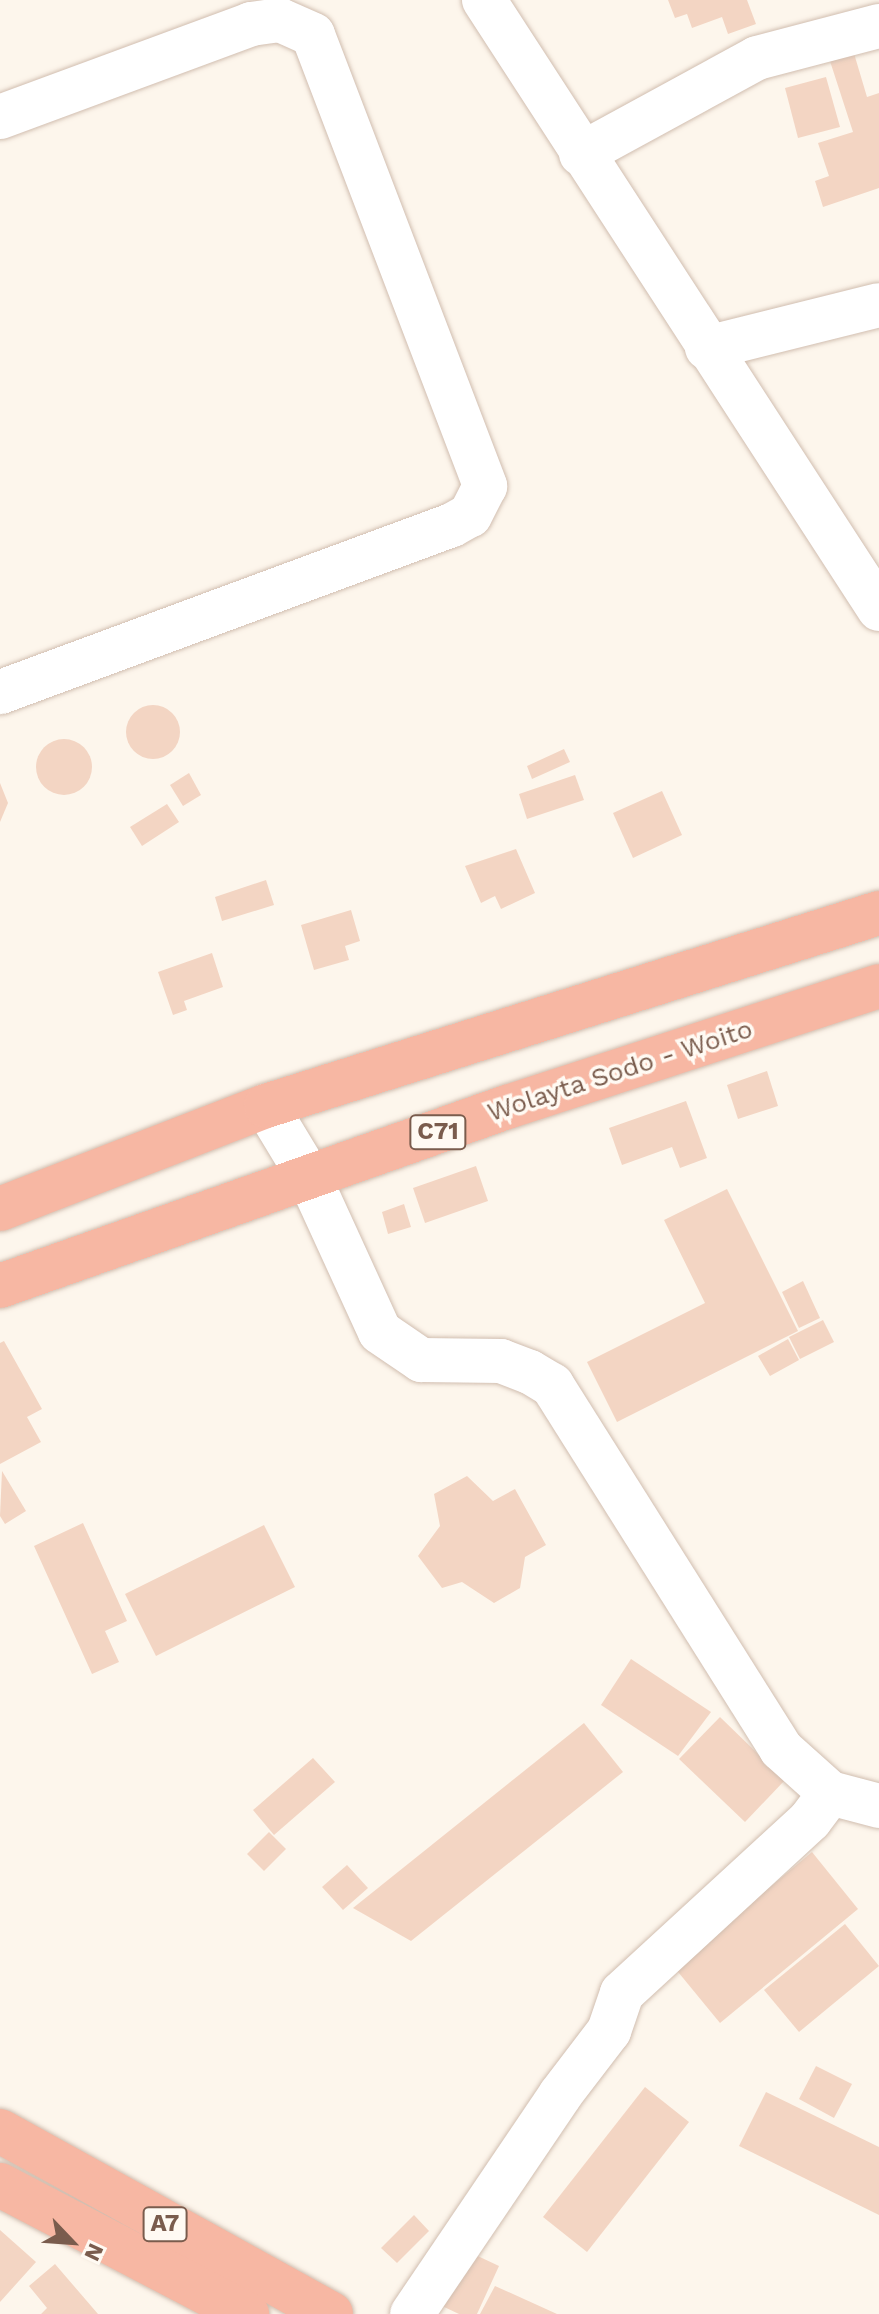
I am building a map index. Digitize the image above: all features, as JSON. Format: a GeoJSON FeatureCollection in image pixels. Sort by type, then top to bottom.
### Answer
{"type":"FeatureCollection","features":[{"type":"Feature","properties":{"kind":"highway"},"geometry":{"type":"LineString","coordinates":[[0,1209],[266,1106],[879,913]]}},
{"type":"Feature","properties":{"kind":"highway","name":"Wolayta Sodo - Woito"},"geometry":{"type":"LineString","coordinates":[[0,1286],[507,1107],[879,986]]}},
{"type":"Feature","properties":{"kind":"highway","name":"A7"},"geometry":{"type":"LineString","coordinates":[[0,2131],[331,2314]]}},
{"type":"Feature","properties":{"kind":"highway","name":"A7"},"geometry":{"type":"LineString","coordinates":[[0,2185],[233,2311]]}},
{"type":"Feature","properties":{"kind":"street"},"geometry":{"type":"LineString","coordinates":[[484,0],[581,154],[879,609]]}},
{"type":"Feature","properties":{"kind":"street"},"geometry":{"type":"LineString","coordinates":[[0,117],[251,24],[280,20],[313,35],[485,486],[470,515],[452,525],[0,692]]}},
{"type":"Feature","properties":{"kind":"street"},"geometry":{"type":"LineString","coordinates":[[581,154],[757,58],[879,26]]}},
{"type":"Feature","properties":{"kind":"street"},"geometry":{"type":"LineString","coordinates":[[707,348],[879,305]]}},
{"type":"Feature","properties":{"kind":"street"},"geometry":{"type":"LineString","coordinates":[[266,1106],[309,1177],[380,1332],[421,1360],[501,1361],[552,1385],[781,1749],[830,1793],[879,1806]]}},
{"type":"Feature","properties":{"kind":"street"},"geometry":{"type":"LineString","coordinates":[[412,2314],[560,2095],[609,2031],[622,1993],[810,1820],[830,1793]]}},
{"type":"Feature","properties":{"kind":"building"},"geometry":{"type":"Polygon","coordinates":[[[668,0],[747,0],[756,24],[728,34],[722,17],[692,28],[687,14],[675,18],[668,0]]]}},
{"type":"Feature","properties":{"kind":"building"},"geometry":{"type":"Polygon","coordinates":[[[853,50],[867,97],[879,93],[879,188],[823,207],[815,181],[829,176],[818,143],[853,132],[829,58],[853,50]]]}},
{"type":"Feature","properties":{"kind":"building"},"geometry":{"type":"Polygon","coordinates":[[[826,77],[840,127],[798,138],[785,88],[826,77]]]}},
{"type":"Feature","properties":{"kind":"building"},"geometry":{"type":"Polygon","coordinates":[[[153,705],[164,707],[172,713],[178,721],[178,743],[172,751],[164,757],[153,759],[142,757],[134,751],[128,743],[126,732],[128,721],[134,713],[142,707],[153,705]]]}},
{"type":"Feature","properties":{"kind":"building"},"geometry":{"type":"Polygon","coordinates":[[[64,739],[83,748],[92,767],[83,786],[64,795],[45,786],[36,767],[45,748],[64,739]]]}},
{"type":"Feature","properties":{"kind":"building"},"geometry":{"type":"Polygon","coordinates":[[[564,749],[570,762],[532,779],[527,766],[564,749]]]}},
{"type":"Feature","properties":{"kind":"building"},"geometry":{"type":"Polygon","coordinates":[[[189,773],[201,795],[183,806],[170,785],[189,773]]]}},
{"type":"Feature","properties":{"kind":"building"},"geometry":{"type":"Polygon","coordinates":[[[575,775],[584,800],[527,819],[519,794],[575,775]]]}},
{"type":"Feature","properties":{"kind":"building"},"geometry":{"type":"Polygon","coordinates":[[[0,783],[8,803],[0,822],[0,783]]]}},
{"type":"Feature","properties":{"kind":"building"},"geometry":{"type":"Polygon","coordinates":[[[662,791],[682,835],[633,858],[613,813],[662,791]]]}},
{"type":"Feature","properties":{"kind":"building"},"geometry":{"type":"Polygon","coordinates":[[[167,804],[179,822],[142,846],[130,827],[167,804]]]}},
{"type":"Feature","properties":{"kind":"building"},"geometry":{"type":"Polygon","coordinates":[[[516,849],[535,893],[501,909],[495,896],[481,903],[465,866],[516,849]]]}},
{"type":"Feature","properties":{"kind":"building"},"geometry":{"type":"Polygon","coordinates":[[[266,880],[274,905],[222,921],[215,897],[266,880]]]}},
{"type":"Feature","properties":{"kind":"building"},"geometry":{"type":"Polygon","coordinates":[[[351,910],[360,941],[345,946],[349,960],[314,970],[301,925],[351,910]]]}},
{"type":"Feature","properties":{"kind":"building"},"geometry":{"type":"Polygon","coordinates":[[[212,953],[223,987],[184,1001],[187,1010],[173,1015],[158,972],[212,953]]]}},
{"type":"Feature","properties":{"kind":"building"},"geometry":{"type":"Polygon","coordinates":[[[767,1071],[778,1106],[738,1119],[727,1085],[767,1071]]]}},
{"type":"Feature","properties":{"kind":"building"},"geometry":{"type":"Polygon","coordinates":[[[686,1101],[707,1158],[680,1168],[672,1147],[622,1165],[609,1128],[686,1101]]]}},
{"type":"Feature","properties":{"kind":"building"},"geometry":{"type":"Polygon","coordinates":[[[476,1166],[488,1201],[425,1223],[413,1188],[476,1166]]]}},
{"type":"Feature","properties":{"kind":"building"},"geometry":{"type":"Polygon","coordinates":[[[727,1189],[798,1331],[617,1422],[587,1362],[705,1303],[664,1220],[727,1189]]]}},
{"type":"Feature","properties":{"kind":"building"},"geometry":{"type":"Polygon","coordinates":[[[404,1204],[411,1227],[388,1234],[382,1212],[404,1204]]]}},
{"type":"Feature","properties":{"kind":"building"},"geometry":{"type":"Polygon","coordinates":[[[803,1281],[820,1318],[799,1328],[782,1292],[803,1281]]]}},
{"type":"Feature","properties":{"kind":"building"},"geometry":{"type":"Polygon","coordinates":[[[823,1320],[834,1342],[800,1359],[789,1337],[823,1320]]]}},
{"type":"Feature","properties":{"kind":"building"},"geometry":{"type":"Polygon","coordinates":[[[788,1339],[799,1360],[770,1376],[758,1356],[788,1339]]]}},
{"type":"Feature","properties":{"kind":"building"},"geometry":{"type":"Polygon","coordinates":[[[4,1341],[42,1409],[27,1417],[41,1442],[0,1464],[0,1343],[4,1341]]]}},
{"type":"Feature","properties":{"kind":"building"},"geometry":{"type":"Polygon","coordinates":[[[2,1471],[26,1511],[5,1524],[0,1516],[2,1471]]]}},
{"type":"Feature","properties":{"kind":"building"},"geometry":{"type":"Polygon","coordinates":[[[467,1476],[493,1501],[515,1489],[546,1545],[525,1557],[520,1588],[494,1603],[462,1582],[442,1588],[418,1556],[440,1526],[434,1494],[467,1476]]]}},
{"type":"Feature","properties":{"kind":"building"},"geometry":{"type":"Polygon","coordinates":[[[83,1523],[127,1621],[105,1631],[119,1662],[92,1674],[34,1546],[83,1523]]]}},
{"type":"Feature","properties":{"kind":"building"},"geometry":{"type":"Polygon","coordinates":[[[264,1525],[295,1587],[156,1656],[125,1594],[264,1525]]]}},
{"type":"Feature","properties":{"kind":"building"},"geometry":{"type":"Polygon","coordinates":[[[631,1659],[711,1712],[678,1756],[601,1705],[631,1659]]]}},
{"type":"Feature","properties":{"kind":"building"},"geometry":{"type":"Polygon","coordinates":[[[720,1717],[785,1780],[745,1822],[679,1759],[720,1717]]]}},
{"type":"Feature","properties":{"kind":"building"},"geometry":{"type":"Polygon","coordinates":[[[584,1723],[623,1772],[411,1941],[353,1908],[584,1723]]]}},
{"type":"Feature","properties":{"kind":"building"},"geometry":{"type":"Polygon","coordinates":[[[313,1758],[335,1782],[274,1835],[253,1810],[313,1758]]]}},
{"type":"Feature","properties":{"kind":"building"},"geometry":{"type":"Polygon","coordinates":[[[269,1832],[286,1849],[264,1871],[247,1854],[269,1832]]]}},
{"type":"Feature","properties":{"kind":"building"},"geometry":{"type":"Polygon","coordinates":[[[812,1852],[858,1909],[720,2023],[674,1967],[812,1852]]]}},
{"type":"Feature","properties":{"kind":"building"},"geometry":{"type":"Polygon","coordinates":[[[347,1865],[368,1888],[343,1910],[322,1887],[347,1865]]]}},
{"type":"Feature","properties":{"kind":"building"},"geometry":{"type":"Polygon","coordinates":[[[845,1924],[879,1966],[799,2032],[764,1990],[845,1924]]]}},
{"type":"Feature","properties":{"kind":"building"},"geometry":{"type":"Polygon","coordinates":[[[816,2066],[852,2084],[834,2118],[799,2099],[816,2066]]]}},
{"type":"Feature","properties":{"kind":"building"},"geometry":{"type":"Polygon","coordinates":[[[645,2087],[689,2122],[587,2252],[543,2217],[645,2087]]]}},
{"type":"Feature","properties":{"kind":"building"},"geometry":{"type":"Polygon","coordinates":[[[766,2092],[879,2147],[879,2215],[739,2146],[766,2092]]]}},
{"type":"Feature","properties":{"kind":"building"},"geometry":{"type":"Polygon","coordinates":[[[414,2215],[429,2231],[397,2263],[381,2248],[414,2215]]]}},
{"type":"Feature","properties":{"kind":"building"},"geometry":{"type":"Polygon","coordinates":[[[0,2230],[36,2262],[0,2302],[0,2230]]]}},
{"type":"Feature","properties":{"kind":"building"},"geometry":{"type":"Polygon","coordinates":[[[465,2250],[499,2266],[477,2314],[459,2314],[440,2305],[465,2250]]]}},
{"type":"Feature","properties":{"kind":"building"},"geometry":{"type":"Polygon","coordinates":[[[55,2264],[98,2314],[41,2314],[47,2308],[29,2286],[55,2264]]]}},
{"type":"Feature","properties":{"kind":"building"},"geometry":{"type":"Polygon","coordinates":[[[495,2286],[557,2314],[480,2314],[495,2286]]]}}]}
